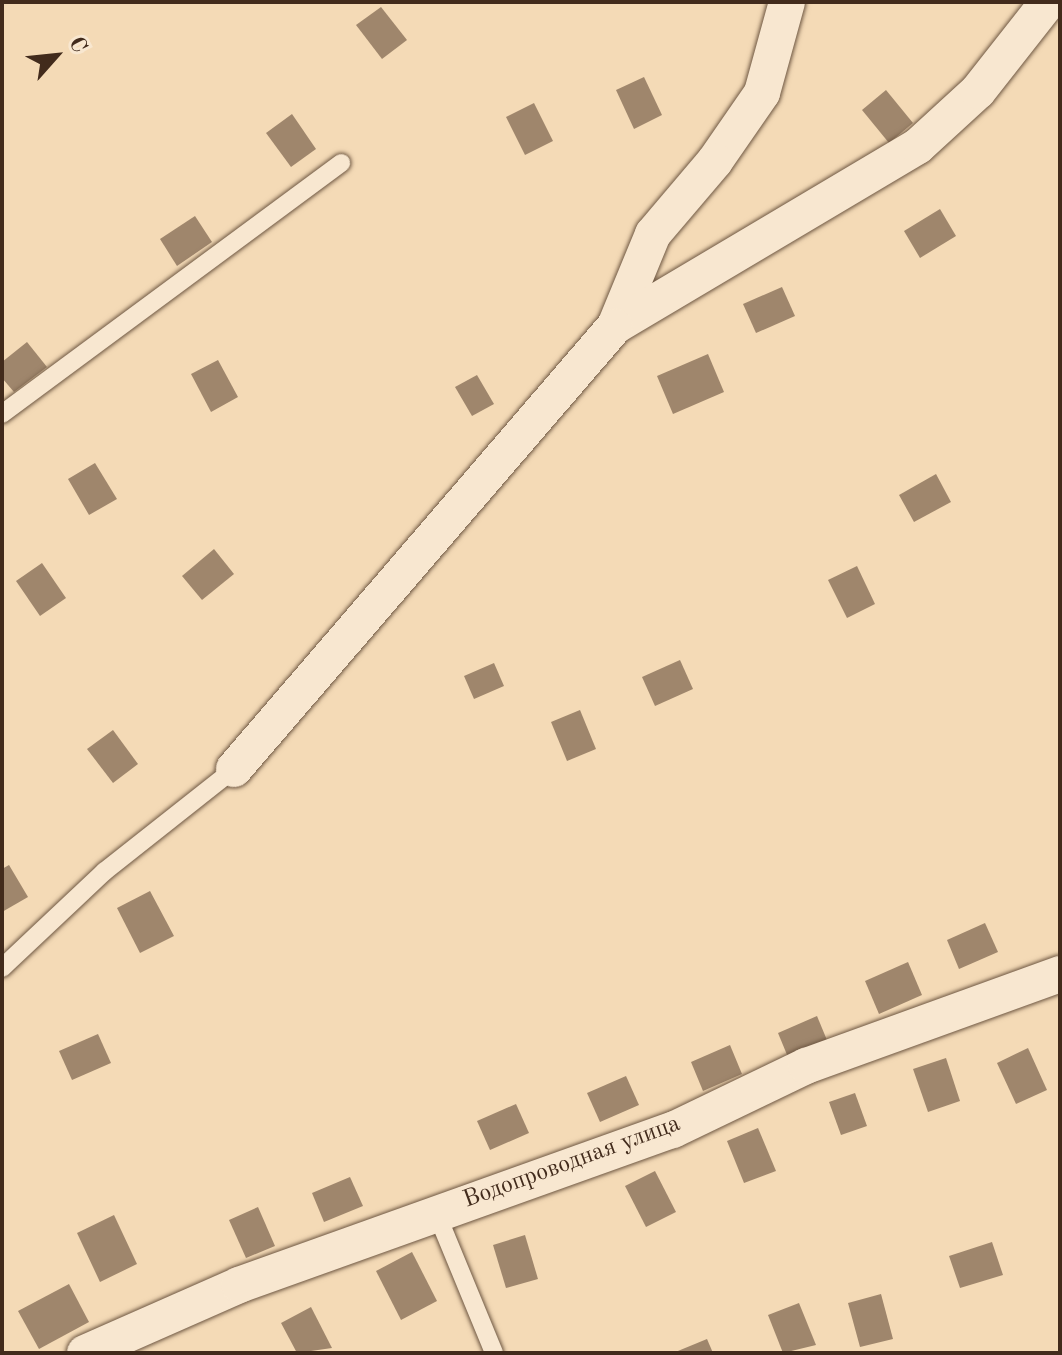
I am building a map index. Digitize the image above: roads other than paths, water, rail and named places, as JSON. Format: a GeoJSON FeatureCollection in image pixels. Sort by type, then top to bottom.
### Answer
{"type":"FeatureCollection","features":[{"type":"Feature","properties":{"kind":"street"},"geometry":{"type":"LineString","coordinates":[[234,769],[615,326],[653,234],[715,161],[762,93],[787,2]]}},
{"type":"Feature","properties":{"kind":"street"},"geometry":{"type":"LineString","coordinates":[[615,326],[918,146],[978,91],[1048,2]]}},
{"type":"Feature","properties":{"kind":"street","name":"Водопроводная улица"},"geometry":{"type":"LineString","coordinates":[[85,1353],[239,1285],[436,1212],[673,1130],[806,1066],[1060,974]]}},
{"type":"Feature","properties":{"kind":"lane"},"geometry":{"type":"LineString","coordinates":[[2,414],[341,163]]}},
{"type":"Feature","properties":{"kind":"lane"},"geometry":{"type":"LineString","coordinates":[[2,968],[105,871],[234,769]]}},
{"type":"Feature","properties":{"kind":"lane"},"geometry":{"type":"LineString","coordinates":[[436,1212],[494,1353]]}}]}
